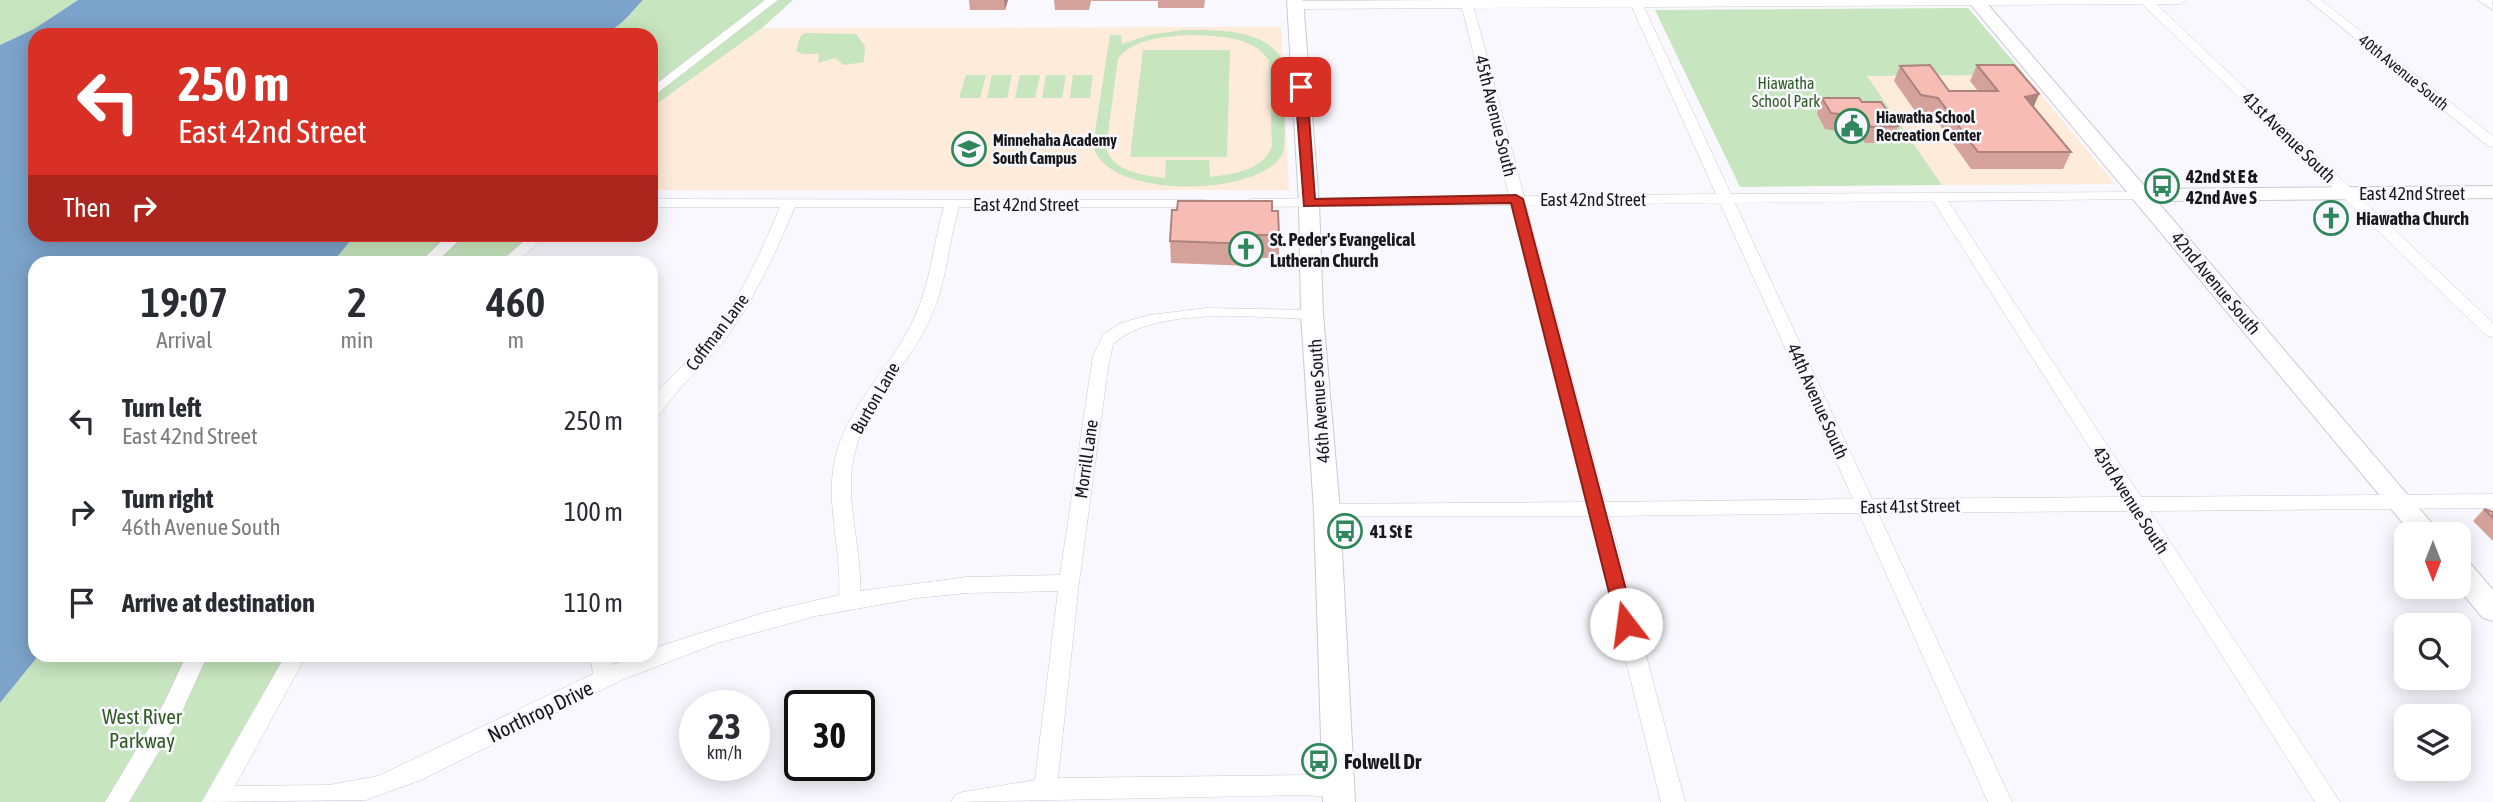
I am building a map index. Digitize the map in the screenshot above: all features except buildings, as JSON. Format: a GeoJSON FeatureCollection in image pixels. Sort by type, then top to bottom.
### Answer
{"type":"FeatureCollection","features":[{"type":"Feature","properties":{"kind":"street"},"geometry":{"type":"LineString","coordinates":[[658,89],[772,0]]}},
{"type":"Feature","properties":{"kind":"street","name":"41st Avenue South"},"geometry":{"type":"LineString","coordinates":[[2145,0],[2493,332]]}},
{"type":"Feature","properties":{"kind":"street"},"geometry":{"type":"LineString","coordinates":[[1296,3],[2180,0]]}},
{"type":"Feature","properties":{"kind":"street","name":"40th Avenue South"},"geometry":{"type":"LineString","coordinates":[[2314,0],[2493,143]]}},
{"type":"Feature","properties":{"kind":"street"},"geometry":{"type":"LineString","coordinates":[[2484,0],[2493,6]]}},
{"type":"Feature","properties":{"kind":"street","name":"42nd Avenue South"},"geometry":{"type":"LineString","coordinates":[[1976,1],[2418,522]]}},
{"type":"Feature","properties":{"kind":"street","name":"45th Avenue South"},"geometry":{"type":"LineString","coordinates":[[1466,2],[1673,802]]}},
{"type":"Feature","properties":{"kind":"street","name":"44th Avenue South"},"geometry":{"type":"LineString","coordinates":[[1636,2],[2000,802]]}},
{"type":"Feature","properties":{"kind":"street","name":"46th Avenue South"},"geometry":{"type":"LineString","coordinates":[[1296,3],[1309,203],[1312,314],[1327,512],[1338,795]]}},
{"type":"Feature","properties":{"kind":"street","name":"East 42nd Street"},"geometry":{"type":"LineString","coordinates":[[1237,203],[2493,192]]}},
{"type":"Feature","properties":{"kind":"street","name":"43rd Avenue South"},"geometry":{"type":"LineString","coordinates":[[1937,196],[2328,802]]}},
{"type":"Feature","properties":{"kind":"street","name":"East 42nd Street"},"geometry":{"type":"LineString","coordinates":[[658,203],[1212,203]]}},
{"type":"Feature","properties":{"kind":"street","name":"Burton Lane"},"geometry":{"type":"LineString","coordinates":[[849,601],[841,476],[846,451],[857,426],[923,317],[936,278],[953,203]]}},
{"type":"Feature","properties":{"kind":"street","name":"Coffman Lane"},"geometry":{"type":"LineString","coordinates":[[658,402],[736,313],[752,285],[789,204]]}},
{"type":"Feature","properties":{"kind":"street"},"geometry":{"type":"LineString","coordinates":[[434,256],[450,242]]}},
{"type":"Feature","properties":{"kind":"street"},"geometry":{"type":"LineString","coordinates":[[515,256],[532,242]]}},
{"type":"Feature","properties":{"kind":"street","name":"Morrill Lane"},"geometry":{"type":"LineString","coordinates":[[1045,789],[1069,583],[1102,351],[1109,339],[1139,323],[1167,315],[1312,314]]}},
{"type":"Feature","properties":{"kind":"street","name":"East 41st Street"},"geometry":{"type":"LineString","coordinates":[[1327,512],[2493,501]]}},
{"type":"Feature","properties":{"kind":"street","name":"Northrop Drive"},"geometry":{"type":"LineString","coordinates":[[658,656],[849,601],[937,588],[1003,582],[1069,583]]}},
{"type":"Feature","properties":{"kind":"street"},"geometry":{"type":"LineString","coordinates":[[2471,584],[2493,610]]}},
{"type":"Feature","properties":{"kind":"street"},"geometry":{"type":"LineString","coordinates":[[117,802],[172,709],[194,662]]}},
{"type":"Feature","properties":{"kind":"street"},"geometry":{"type":"LineString","coordinates":[[216,799],[293,662]]}},
{"type":"Feature","properties":{"kind":"street"},"geometry":{"type":"LineString","coordinates":[[602,662],[605,679]]}},
{"type":"Feature","properties":{"kind":"street","name":"Northrop Drive"},"geometry":{"type":"LineString","coordinates":[[216,799],[324,797],[368,789],[417,770],[644,662]]}},
{"type":"Feature","properties":{"kind":"street"},"geometry":{"type":"LineString","coordinates":[[963,802],[1045,789],[1307,785],[1338,795]]}},
{"type":"Feature","properties":{"kind":"shaded area","name":"Minnehaha Academy South Campus"},"geometry":{"type":"Polygon","coordinates":[[[1281,27],[1289,190],[658,190],[658,103],[762,28],[1281,27]]]}},
{"type":"Feature","properties":{"kind":"shaded area"},"geometry":{"type":"Polygon","coordinates":[[[2025,75],[2115,184],[1942,185],[1867,76],[2025,75]]]}},
{"type":"Feature","properties":{"kind":"green space"},"geometry":{"type":"Polygon","coordinates":[[[0,0],[78,0],[36,28],[28,28],[28,32],[0,45],[0,0]]]}},
{"type":"Feature","properties":{"kind":"green space"},"geometry":{"type":"Polygon","coordinates":[[[643,0],[793,0],[762,28],[658,103],[658,28],[614,28],[643,0]]]}},
{"type":"Feature","properties":{"kind":"green space","name":"Hiawatha School Park"},"geometry":{"type":"Polygon","coordinates":[[[1968,8],[2025,75],[1867,76],[1942,185],[1740,187],[1655,10],[1968,8]]]}},
{"type":"Feature","properties":{"kind":"green space"},"geometry":{"type":"Polygon","coordinates":[[[1183,30],[1235,32],[1261,40],[1280,56],[1284,147],[1283,153],[1269,168],[1246,178],[1216,185],[1184,187],[1152,184],[1124,176],[1103,163],[1093,145],[1110,35],[1121,35],[1122,44],[1149,35],[1183,30]],[[1188,35],[1141,43],[1124,52],[1118,59],[1106,148],[1115,162],[1130,171],[1165,178],[1166,160],[1209,160],[1210,177],[1228,174],[1246,170],[1262,161],[1272,146],[1269,61],[1262,52],[1244,42],[1222,37],[1188,35]]]}},
{"type":"Feature","properties":{"kind":"green space"},"geometry":{"type":"Polygon","coordinates":[[[805,33],[856,34],[865,46],[864,62],[844,65],[834,58],[818,63],[819,54],[796,51],[800,37],[805,33]]]}},
{"type":"Feature","properties":{"kind":"green space"},"geometry":{"type":"Polygon","coordinates":[[[1143,50],[1230,50],[1227,157],[1130,157],[1143,50]]]}},
{"type":"Feature","properties":{"kind":"green space"},"geometry":{"type":"Polygon","coordinates":[[[966,75],[986,75],[980,98],[959,98],[966,75]]]}},
{"type":"Feature","properties":{"kind":"green space"},"geometry":{"type":"Polygon","coordinates":[[[992,75],[1012,75],[1007,98],[987,98],[992,75]]]}},
{"type":"Feature","properties":{"kind":"green space"},"geometry":{"type":"Polygon","coordinates":[[[1020,75],[1040,75],[1035,98],[1015,98],[1020,75]]]}},
{"type":"Feature","properties":{"kind":"green space"},"geometry":{"type":"Polygon","coordinates":[[[1046,75],[1066,75],[1062,98],[1042,98],[1046,75]]]}},
{"type":"Feature","properties":{"kind":"green space"},"geometry":{"type":"Polygon","coordinates":[[[1073,75],[1093,75],[1090,98],[1070,98],[1073,75]]]}},
{"type":"Feature","properties":{"kind":"green space"},"geometry":{"type":"Polygon","coordinates":[[[349,242],[523,242],[506,256],[338,256],[349,242]]]}},
{"type":"Feature","properties":{"kind":"green space","name":"West River Parkway"},"geometry":{"type":"Polygon","coordinates":[[[33,662],[281,662],[201,802],[0,802],[0,703],[33,662]]]}},
{"type":"Feature","properties":{"kind":"water"},"geometry":{"type":"Polygon","coordinates":[[[78,0],[643,0],[614,28],[36,28],[78,0]]]}},
{"type":"Feature","properties":{"kind":"water"},"geometry":{"type":"Polygon","coordinates":[[[28,32],[28,242],[349,242],[338,256],[28,256],[28,662],[33,662],[0,703],[0,45],[28,32]]]}},
{"type":"Feature","properties":{"kind":"place","name":"Hiawatha School Recreation Center"},"geometry":{"type":"Point","coordinates":[1852,126]}},
{"type":"Feature","properties":{"kind":"place","name":"Minnehaha Academy South Campus"},"geometry":{"type":"Point","coordinates":[969,149]}},
{"type":"Feature","properties":{"kind":"place","name":"42nd St E & 42nd Ave S"},"geometry":{"type":"Point","coordinates":[2162,186]}},
{"type":"Feature","properties":{"kind":"place","name":"Hiawatha Church"},"geometry":{"type":"Point","coordinates":[2331,218]}},
{"type":"Feature","properties":{"kind":"place","name":"St. Peder's Evangelical Lutheran Church"},"geometry":{"type":"Point","coordinates":[1246,249]}},
{"type":"Feature","properties":{"kind":"place","name":"41 St E"},"geometry":{"type":"Point","coordinates":[1345,531]}},
{"type":"Feature","properties":{"kind":"place","name":"Folwell Dr"},"geometry":{"type":"Point","coordinates":[1319,761]}},
{"type":"Feature","properties":{"kind":"route"},"geometry":{"type":"LineString","coordinates":[[1301,87],[1309,203],[1516,199],[1626,624]]}}]}
